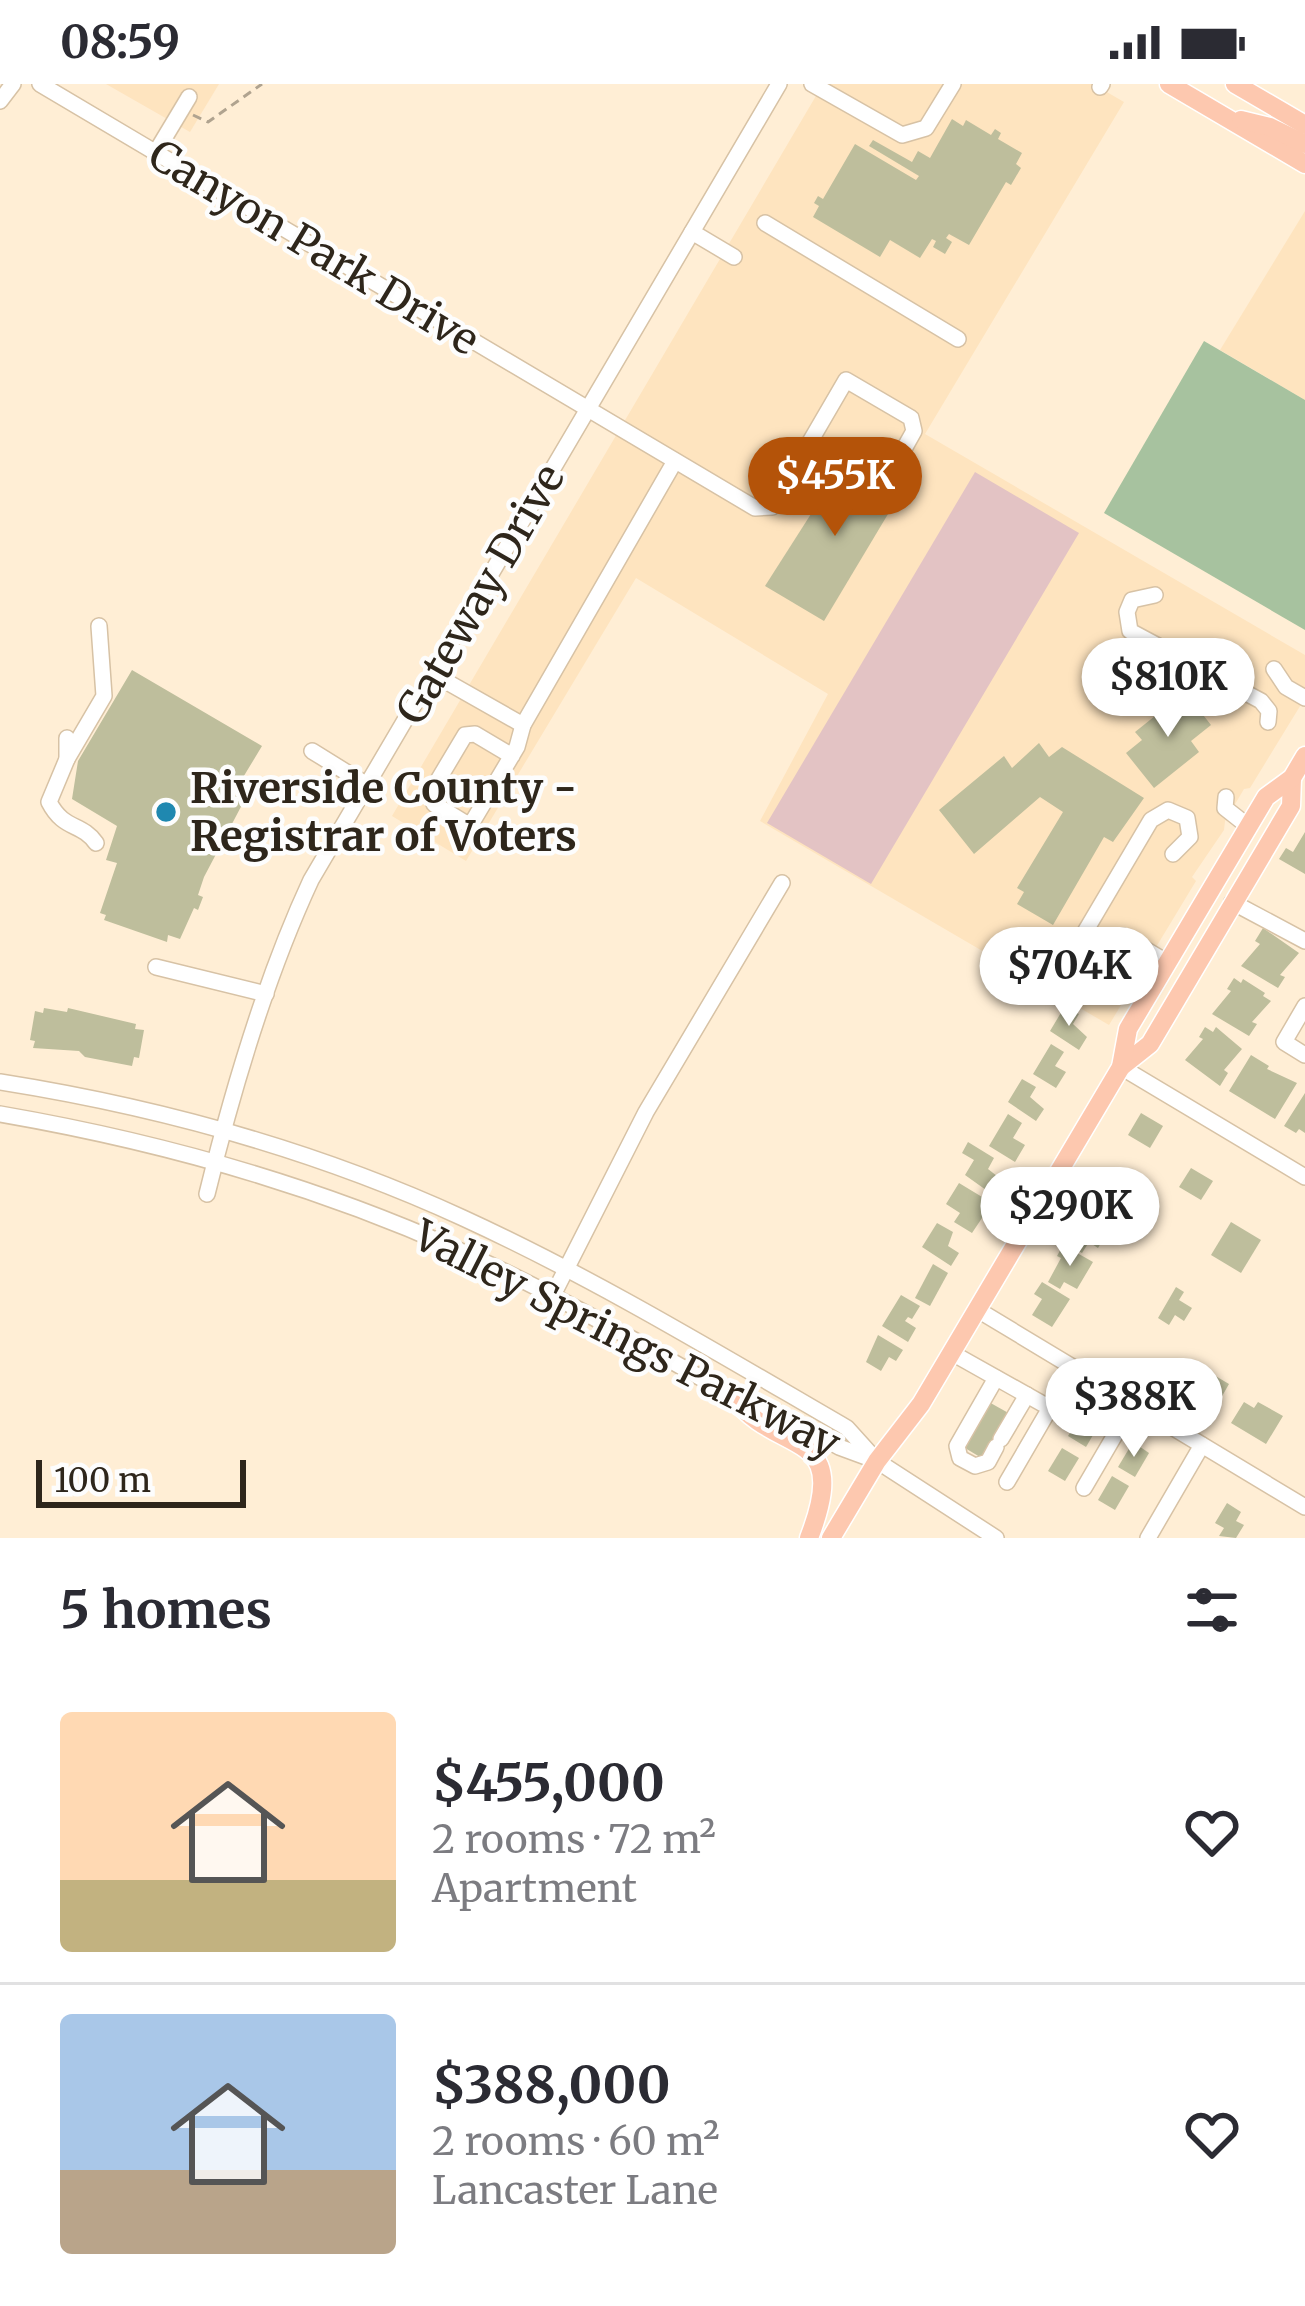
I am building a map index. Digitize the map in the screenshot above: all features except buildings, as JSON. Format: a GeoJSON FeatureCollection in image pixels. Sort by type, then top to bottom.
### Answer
{"type":"FeatureCollection","features":[{"type":"Feature","properties":{"kind":"main road"},"geometry":{"type":"LineString","coordinates":[[1169,84],[1305,164]]}},
{"type":"Feature","properties":{"kind":"main road"},"geometry":{"type":"LineString","coordinates":[[1235,84],[1305,125]]}},
{"type":"Feature","properties":{"kind":"main road"},"geometry":{"type":"LineString","coordinates":[[1225,116],[1270,127],[1305,144]]}},
{"type":"Feature","properties":{"kind":"main road"},"geometry":{"type":"LineString","coordinates":[[1121,1067],[1150,1044],[1291,806],[1305,756]]}},
{"type":"Feature","properties":{"kind":"main road"},"geometry":{"type":"LineString","coordinates":[[831,1538],[877,1461],[921,1404],[1121,1067],[1128,1029],[1266,797],[1298,782]]}},
{"type":"Feature","properties":{"kind":"main road"},"geometry":{"type":"LineString","coordinates":[[731,1395],[741,1408],[802,1445],[822,1470],[823,1501],[809,1538]]}},
{"type":"Feature","properties":{"kind":"street"},"geometry":{"type":"LineString","coordinates":[[0,101],[13,84]]}},
{"type":"Feature","properties":{"kind":"street","name":"Canyon Park Drive"},"geometry":{"type":"LineString","coordinates":[[40,84],[755,508],[772,506],[847,380],[911,418],[914,431],[900,456]]}},
{"type":"Feature","properties":{"kind":"street","name":"Gateway Drive"},"geometry":{"type":"LineString","coordinates":[[208,1194],[266,994],[311,880],[778,84]]}},
{"type":"Feature","properties":{"kind":"street"},"geometry":{"type":"LineString","coordinates":[[812,84],[902,135],[926,128],[953,84]]}},
{"type":"Feature","properties":{"kind":"street"},"geometry":{"type":"LineString","coordinates":[[156,152],[185,103]]}},
{"type":"Feature","properties":{"kind":"street"},"geometry":{"type":"LineString","coordinates":[[765,223],[958,339]]}},
{"type":"Feature","properties":{"kind":"street"},"geometry":{"type":"LineString","coordinates":[[692,232],[734,257]]}},
{"type":"Feature","properties":{"kind":"street"},"geometry":{"type":"LineString","coordinates":[[512,756],[475,734],[465,735],[431,792],[434,804],[470,826],[512,756],[523,725],[675,461]]}},
{"type":"Feature","properties":{"kind":"street"},"geometry":{"type":"LineString","coordinates":[[1155,596],[1132,600],[1127,612],[1130,631],[1261,701],[1269,711],[1268,722]]}},
{"type":"Feature","properties":{"kind":"street"},"geometry":{"type":"LineString","coordinates":[[96,843],[90,835],[58,820],[49,802],[67,759],[104,696],[99,626]]}},
{"type":"Feature","properties":{"kind":"street"},"geometry":{"type":"LineString","coordinates":[[1274,669],[1286,687],[1305,698]]}},
{"type":"Feature","properties":{"kind":"street"},"geometry":{"type":"LineString","coordinates":[[433,674],[523,725]]}},
{"type":"Feature","properties":{"kind":"street"},"geometry":{"type":"LineString","coordinates":[[67,738],[67,759]]}},
{"type":"Feature","properties":{"kind":"street"},"geometry":{"type":"LineString","coordinates":[[312,752],[367,785]]}},
{"type":"Feature","properties":{"kind":"street"},"geometry":{"type":"LineString","coordinates":[[1226,797],[1225,808],[1249,827]]}},
{"type":"Feature","properties":{"kind":"street"},"geometry":{"type":"LineString","coordinates":[[1107,963],[1101,987],[1087,994],[1074,991],[1067,980],[1070,959],[1151,820],[1168,810],[1187,818],[1190,837],[1172,854]]}},
{"type":"Feature","properties":{"kind":"street"},"geometry":{"type":"LineString","coordinates":[[553,1295],[646,1112],[782,883]]}},
{"type":"Feature","properties":{"kind":"street"},"geometry":{"type":"LineString","coordinates":[[1232,902],[1305,941]]}},
{"type":"Feature","properties":{"kind":"street"},"geometry":{"type":"LineString","coordinates":[[1123,936],[1168,963]]}},
{"type":"Feature","properties":{"kind":"street"},"geometry":{"type":"LineString","coordinates":[[156,967],[266,994]]}},
{"type":"Feature","properties":{"kind":"street"},"geometry":{"type":"LineString","coordinates":[[1305,1006],[1284,1042],[1305,1055]]}},
{"type":"Feature","properties":{"kind":"street"},"geometry":{"type":"LineString","coordinates":[[1121,1067],[1305,1177]]}},
{"type":"Feature","properties":{"kind":"street","name":"Valley Springs Parkway"},"geometry":{"type":"LineString","coordinates":[[0,1082],[224,1129],[440,1208],[567,1269],[847,1429],[877,1461]]}},
{"type":"Feature","properties":{"kind":"street","name":"Valley Springs Parkway"},"geometry":{"type":"LineString","coordinates":[[0,1114],[215,1163],[385,1220],[553,1295],[731,1395],[747,1396],[839,1447],[877,1461]]}},
{"type":"Feature","properties":{"kind":"street"},"geometry":{"type":"LineString","coordinates":[[978,1310],[1305,1507]]}},
{"type":"Feature","properties":{"kind":"street"},"geometry":{"type":"LineString","coordinates":[[952,1353],[1050,1408]]}},
{"type":"Feature","properties":{"kind":"street"},"geometry":{"type":"LineString","coordinates":[[1007,1482],[1074,1368]]}},
{"type":"Feature","properties":{"kind":"street"},"geometry":{"type":"LineString","coordinates":[[996,1378],[957,1446],[960,1458],[975,1466],[988,1462],[1028,1395]]}},
{"type":"Feature","properties":{"kind":"street"},"geometry":{"type":"LineString","coordinates":[[1084,1488],[1133,1404]]}},
{"type":"Feature","properties":{"kind":"street"},"geometry":{"type":"LineString","coordinates":[[1148,1538],[1202,1445]]}},
{"type":"Feature","properties":{"kind":"street"},"geometry":{"type":"LineString","coordinates":[[877,1461],[996,1538]]}},
{"type":"Feature","properties":{"kind":"path"},"geometry":{"type":"LineString","coordinates":[[185,103],[208,122],[262,84]]}},
{"type":"Feature","properties":{"kind":"shaded area"},"geometry":{"type":"Polygon","coordinates":[[[106,84],[219,84],[190,132],[106,84]]]}},
{"type":"Feature","properties":{"kind":"shaded area"},"geometry":{"type":"Polygon","coordinates":[[[823,84],[1093,84],[1124,102],[925,434],[1305,655],[1305,698],[1250,788],[1244,789],[1224,830],[1192,877],[1196,881],[1109,1025],[760,821],[828,694],[636,578],[466,861],[392,816],[823,84]]]}},
{"type":"Feature","properties":{"kind":"shaded area"},"geometry":{"type":"Polygon","coordinates":[[[1305,211],[1305,400],[1220,350],[1305,211]]]}},
{"type":"Feature","properties":{"kind":"shaded area"},"geometry":{"type":"Polygon","coordinates":[[[1204,341],[1305,400],[1305,630],[1104,513],[1204,341]]]}},
{"type":"Feature","properties":{"kind":"shaded area"},"geometry":{"type":"Polygon","coordinates":[[[975,472],[1079,533],[871,884],[767,823],[975,472]]]}},
{"type":"Feature","properties":{"kind":"place","name":"Riverside County - Registrar of Voters"},"geometry":{"type":"Point","coordinates":[166,812]}}]}
